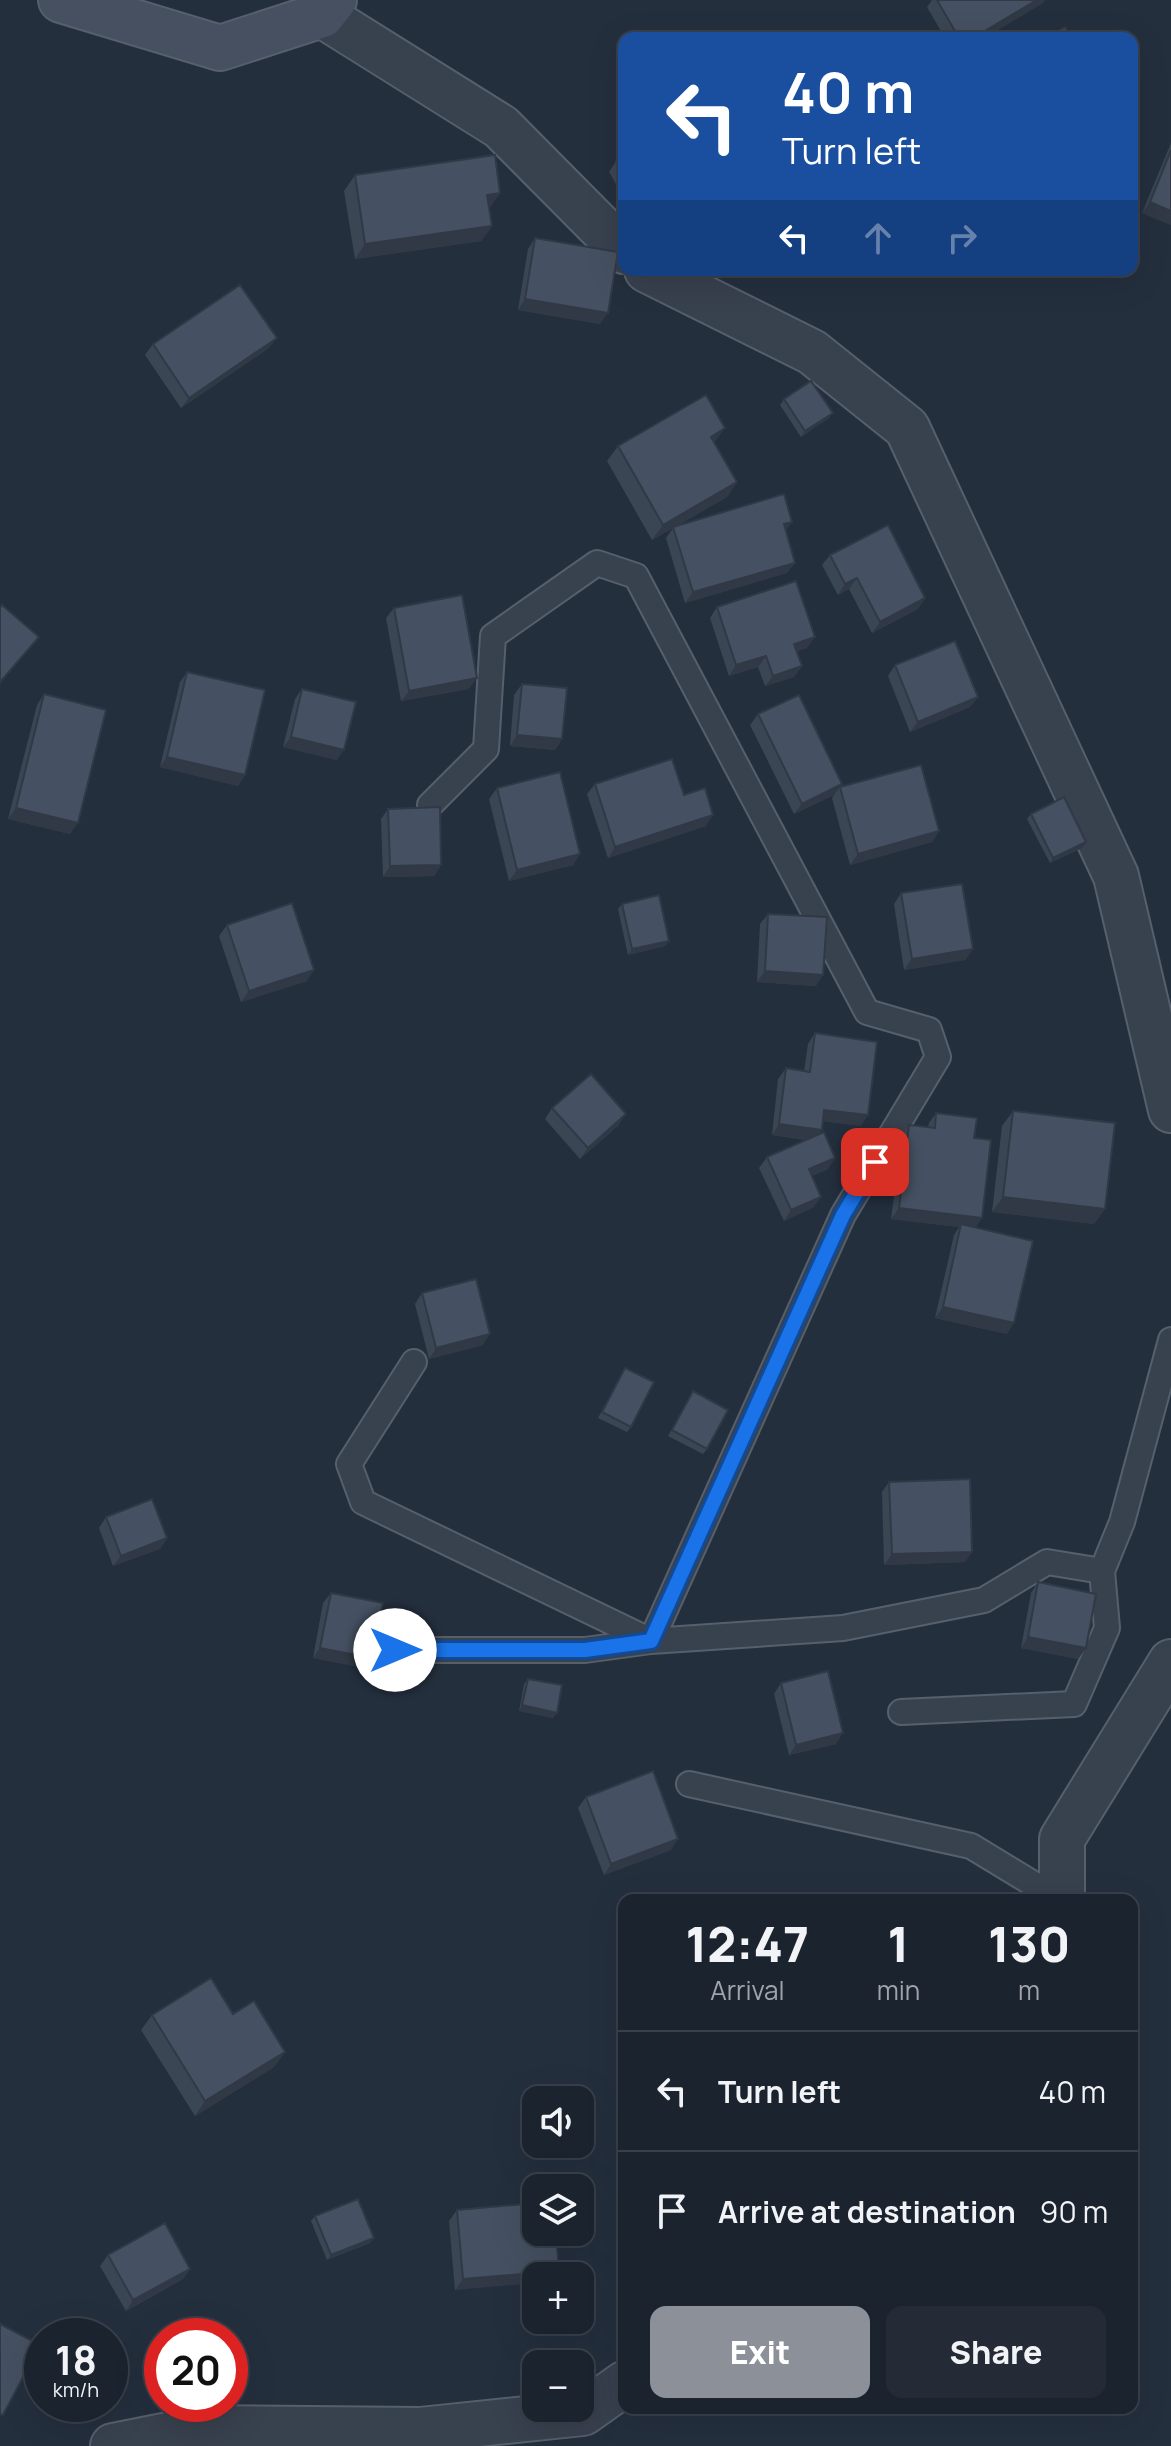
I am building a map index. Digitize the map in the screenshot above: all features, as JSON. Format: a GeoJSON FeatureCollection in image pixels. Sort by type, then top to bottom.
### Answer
{"type":"FeatureCollection","features":[{"type":"Feature","properties":{"kind":"street"},"geometry":{"type":"LineString","coordinates":[[61,0],[220,48],[328,8],[501,127],[618,245]]}},
{"type":"Feature","properties":{"kind":"street"},"geometry":{"type":"LineString","coordinates":[[659,276],[812,352],[907,428],[1116,876],[1171,1110]]}},
{"type":"Feature","properties":{"kind":"street"},"geometry":{"type":"LineString","coordinates":[[1061,1894],[1062,1839],[1171,1662]]}},
{"type":"Feature","properties":{"kind":"street"},"geometry":{"type":"LineString","coordinates":[[113,2446],[203,2428],[423,2438],[583,2413],[618,2388]]}},
{"type":"Feature","properties":{"kind":"lane"},"geometry":{"type":"LineString","coordinates":[[430,805],[486,749],[493,636],[597,563],[636,576],[867,1012],[929,1030],[938,1057],[843,1215],[651,1641]]}},
{"type":"Feature","properties":{"kind":"lane"},"geometry":{"type":"LineString","coordinates":[[901,1712],[1074,1704],[1107,1628],[1102,1571],[1122,1522],[1171,1340]]}},
{"type":"Feature","properties":{"kind":"lane"},"geometry":{"type":"LineString","coordinates":[[414,1362],[349,1464],[363,1502],[651,1641]]}},
{"type":"Feature","properties":{"kind":"lane"},"geometry":{"type":"LineString","coordinates":[[395,1650],[585,1650],[651,1641],[843,1628],[984,1600],[1047,1562],[1102,1571]]}},
{"type":"Feature","properties":{"kind":"lane"},"geometry":{"type":"LineString","coordinates":[[689,1784],[971,1846],[1051,1894]]}},
{"type":"Feature","properties":{"kind":"building"},"geometry":{"type":"Polygon","coordinates":[[[937,0],[1037,0],[983,32],[956,32],[937,0]]]}},
{"type":"Feature","properties":{"kind":"building"},"geometry":{"type":"Polygon","coordinates":[[[1171,150],[1171,211],[1150,202],[1171,150]]]}},
{"type":"Feature","properties":{"kind":"building"},"geometry":{"type":"Polygon","coordinates":[[[495,155],[500,193],[487,195],[492,226],[365,244],[355,175],[495,155]]]}},
{"type":"Feature","properties":{"kind":"building"},"geometry":{"type":"Polygon","coordinates":[[[535,238],[618,252],[608,313],[525,299],[535,238]]]}},
{"type":"Feature","properties":{"kind":"building"},"geometry":{"type":"Polygon","coordinates":[[[240,285],[277,338],[189,398],[153,344],[240,285]]]}},
{"type":"Feature","properties":{"kind":"building"},"geometry":{"type":"Polygon","coordinates":[[[811,381],[833,413],[805,431],[784,399],[811,381]]]}},
{"type":"Feature","properties":{"kind":"building"},"geometry":{"type":"Polygon","coordinates":[[[706,395],[725,428],[711,437],[737,482],[663,525],[618,446],[706,395]]]}},
{"type":"Feature","properties":{"kind":"building"},"geometry":{"type":"Polygon","coordinates":[[[784,494],[792,522],[784,524],[795,563],[693,592],[673,527],[784,494]]]}},
{"type":"Feature","properties":{"kind":"building"},"geometry":{"type":"Polygon","coordinates":[[[888,525],[925,598],[880,622],[857,578],[845,584],[830,555],[888,525]]]}},
{"type":"Feature","properties":{"kind":"building"},"geometry":{"type":"Polygon","coordinates":[[[796,581],[815,637],[794,644],[802,666],[773,676],[766,656],[736,665],[717,607],[796,581]]]}},
{"type":"Feature","properties":{"kind":"building"},"geometry":{"type":"Polygon","coordinates":[[[462,595],[477,678],[409,691],[394,608],[462,595]]]}},
{"type":"Feature","properties":{"kind":"building"},"geometry":{"type":"Polygon","coordinates":[[[2,605],[39,637],[0,682],[0,608],[2,605]]]}},
{"type":"Feature","properties":{"kind":"building"},"geometry":{"type":"Polygon","coordinates":[[[955,641],[978,697],[918,722],[895,665],[955,641]]]}},
{"type":"Feature","properties":{"kind":"building"},"geometry":{"type":"Polygon","coordinates":[[[187,672],[265,690],[245,775],[167,757],[187,672]]]}},
{"type":"Feature","properties":{"kind":"building"},"geometry":{"type":"Polygon","coordinates":[[[522,684],[567,688],[562,739],[517,735],[522,684]]]}},
{"type":"Feature","properties":{"kind":"building"},"geometry":{"type":"Polygon","coordinates":[[[302,689],[356,702],[344,750],[291,737],[302,689]]]}},
{"type":"Feature","properties":{"kind":"building"},"geometry":{"type":"Polygon","coordinates":[[[44,694],[106,710],[78,823],[16,808],[44,694]]]}},
{"type":"Feature","properties":{"kind":"building"},"geometry":{"type":"Polygon","coordinates":[[[799,695],[842,784],[802,804],[758,714],[799,695]]]}},
{"type":"Feature","properties":{"kind":"building"},"geometry":{"type":"Polygon","coordinates":[[[672,759],[684,795],[705,788],[713,815],[615,847],[595,784],[672,759]]]}},
{"type":"Feature","properties":{"kind":"building"},"geometry":{"type":"Polygon","coordinates":[[[921,765],[939,831],[858,854],[840,787],[921,765]]]}},
{"type":"Feature","properties":{"kind":"building"},"geometry":{"type":"Polygon","coordinates":[[[560,772],[580,854],[517,870],[497,788],[560,772]]]}},
{"type":"Feature","properties":{"kind":"building"},"geometry":{"type":"Polygon","coordinates":[[[1064,797],[1086,842],[1053,858],[1031,814],[1064,797]]]}},
{"type":"Feature","properties":{"kind":"building"},"geometry":{"type":"Polygon","coordinates":[[[440,807],[441,865],[390,866],[388,809],[440,807]]]}},
{"type":"Feature","properties":{"kind":"building"},"geometry":{"type":"Polygon","coordinates":[[[962,884],[973,949],[912,959],[901,893],[962,884]]]}},
{"type":"Feature","properties":{"kind":"building"},"geometry":{"type":"Polygon","coordinates":[[[659,895],[669,941],[632,949],[622,904],[659,895]]]}},
{"type":"Feature","properties":{"kind":"building"},"geometry":{"type":"Polygon","coordinates":[[[292,903],[314,970],[249,991],[227,925],[292,903]]]}},
{"type":"Feature","properties":{"kind":"building"},"geometry":{"type":"Polygon","coordinates":[[[768,914],[827,917],[823,975],[765,971],[768,914]]]}},
{"type":"Feature","properties":{"kind":"building"},"geometry":{"type":"Polygon","coordinates":[[[815,1033],[877,1042],[868,1115],[824,1110],[822,1130],[779,1124],[786,1068],[810,1072],[815,1033]]]}},
{"type":"Feature","properties":{"kind":"building"},"geometry":{"type":"Polygon","coordinates":[[[591,1074],[626,1114],[588,1148],[552,1108],[591,1074]]]}},
{"type":"Feature","properties":{"kind":"building"},"geometry":{"type":"Polygon","coordinates":[[[1013,1111],[1115,1123],[1105,1209],[1003,1197],[1013,1111]]]}},
{"type":"Feature","properties":{"kind":"building"},"geometry":{"type":"Polygon","coordinates":[[[936,1113],[977,1118],[974,1138],[991,1140],[982,1218],[899,1208],[909,1125],[935,1128],[936,1113]]]}},
{"type":"Feature","properties":{"kind":"building"},"geometry":{"type":"Polygon","coordinates":[[[824,1132],[835,1158],[809,1169],[821,1197],[791,1210],[767,1157],[824,1132]]]}},
{"type":"Feature","properties":{"kind":"building"},"geometry":{"type":"Polygon","coordinates":[[[961,1224],[1033,1241],[1014,1323],[943,1307],[961,1224]]]}},
{"type":"Feature","properties":{"kind":"building"},"geometry":{"type":"Polygon","coordinates":[[[476,1279],[490,1334],[436,1348],[422,1293],[476,1279]]]}},
{"type":"Feature","properties":{"kind":"building"},"geometry":{"type":"Polygon","coordinates":[[[625,1368],[654,1382],[631,1427],[602,1412],[625,1368]]]}},
{"type":"Feature","properties":{"kind":"building"},"geometry":{"type":"Polygon","coordinates":[[[693,1391],[728,1410],[707,1449],[672,1430],[693,1391]]]}},
{"type":"Feature","properties":{"kind":"building"},"geometry":{"type":"Polygon","coordinates":[[[970,1479],[972,1552],[892,1554],[889,1482],[970,1479]]]}},
{"type":"Feature","properties":{"kind":"building"},"geometry":{"type":"Polygon","coordinates":[[[152,1499],[167,1538],[121,1556],[106,1517],[152,1499]]]}},
{"type":"Feature","properties":{"kind":"building"},"geometry":{"type":"Polygon","coordinates":[[[1038,1582],[1096,1594],[1086,1648],[1028,1637],[1038,1582]]]}},
{"type":"Feature","properties":{"kind":"building"},"geometry":{"type":"Polygon","coordinates":[[[331,1593],[383,1603],[372,1658],[320,1648],[331,1593]]]}},
{"type":"Feature","properties":{"kind":"building"},"geometry":{"type":"Polygon","coordinates":[[[828,1671],[843,1733],[796,1745],[781,1683],[828,1671]]]}},
{"type":"Feature","properties":{"kind":"building"},"geometry":{"type":"Polygon","coordinates":[[[528,1679],[562,1685],[557,1713],[522,1705],[528,1679]]]}},
{"type":"Feature","properties":{"kind":"building"},"geometry":{"type":"Polygon","coordinates":[[[653,1771],[678,1839],[611,1864],[586,1797],[653,1771]]]}},
{"type":"Feature","properties":{"kind":"building"},"geometry":{"type":"Polygon","coordinates":[[[211,1978],[233,2014],[254,2001],[285,2052],[205,2101],[152,2015],[211,1978]]]}},
{"type":"Feature","properties":{"kind":"building"},"geometry":{"type":"Polygon","coordinates":[[[358,2199],[374,2238],[331,2255],[315,2216],[358,2199]]]}},
{"type":"Feature","properties":{"kind":"building"},"geometry":{"type":"Polygon","coordinates":[[[522,2204],[522,2246],[557,2246],[558,2262],[522,2262],[522,2274],[463,2279],[457,2210],[522,2204]]]}},
{"type":"Feature","properties":{"kind":"building"},"geometry":{"type":"Polygon","coordinates":[[[165,2223],[190,2269],[133,2300],[108,2255],[165,2223]]]}},
{"type":"Feature","properties":{"kind":"building"},"geometry":{"type":"Polygon","coordinates":[[[0,2324],[24,2337],[24,2375],[3,2415],[0,2414],[0,2324]]]}},
{"type":"Feature","properties":{"kind":"route"},"geometry":{"type":"LineString","coordinates":[[395,1650],[585,1650],[651,1641],[843,1215],[875,1162]]}}]}
